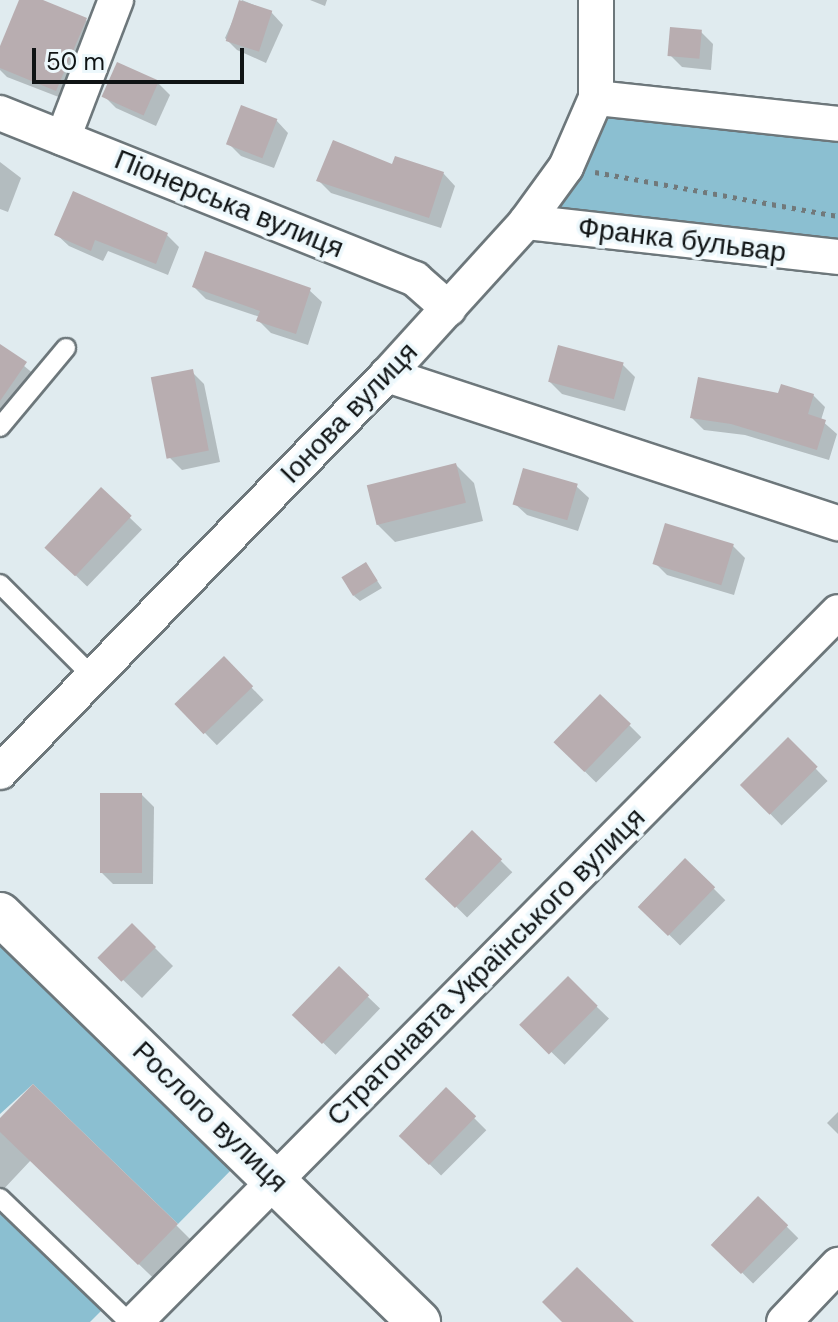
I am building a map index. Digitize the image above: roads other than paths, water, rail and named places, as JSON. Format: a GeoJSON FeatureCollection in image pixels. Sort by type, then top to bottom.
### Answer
{"type":"FeatureCollection","features":[{"type":"Feature","properties":{"kind":"street"},"geometry":{"type":"LineString","coordinates":[[63,138],[116,0]]}},
{"type":"Feature","properties":{"kind":"street","name":"Іонова вулиця"},"geometry":{"type":"LineString","coordinates":[[0,772],[387,375],[526,222],[566,167],[596,98],[596,0]]}},
{"type":"Feature","properties":{"kind":"street"},"geometry":{"type":"LineString","coordinates":[[596,98],[838,124]]}},
{"type":"Feature","properties":{"kind":"street","name":"Піонерська вулиця"},"geometry":{"type":"LineString","coordinates":[[0,113],[415,279],[449,309]]}},
{"type":"Feature","properties":{"kind":"street","name":"Франка бульвар"},"geometry":{"type":"LineString","coordinates":[[526,222],[838,257]]}},
{"type":"Feature","properties":{"kind":"street"},"geometry":{"type":"LineString","coordinates":[[387,375],[838,523]]}},
{"type":"Feature","properties":{"kind":"street","name":"Стратонавта Українського вулиця"},"geometry":{"type":"LineString","coordinates":[[132,1322],[838,612]]}},
{"type":"Feature","properties":{"kind":"street","name":"Рослого вулиця"},"geometry":{"type":"LineString","coordinates":[[0,914],[419,1322]]}},
{"type":"Feature","properties":{"kind":"street"},"geometry":{"type":"LineString","coordinates":[[784,1322],[838,1265]]}},
{"type":"Feature","properties":{"kind":"lane"},"geometry":{"type":"LineString","coordinates":[[0,427],[66,348]]}},
{"type":"Feature","properties":{"kind":"lane"},"geometry":{"type":"LineString","coordinates":[[0,584],[93,677]]}},
{"type":"Feature","properties":{"kind":"lane"},"geometry":{"type":"LineString","coordinates":[[0,1198],[132,1322]]}}]}
